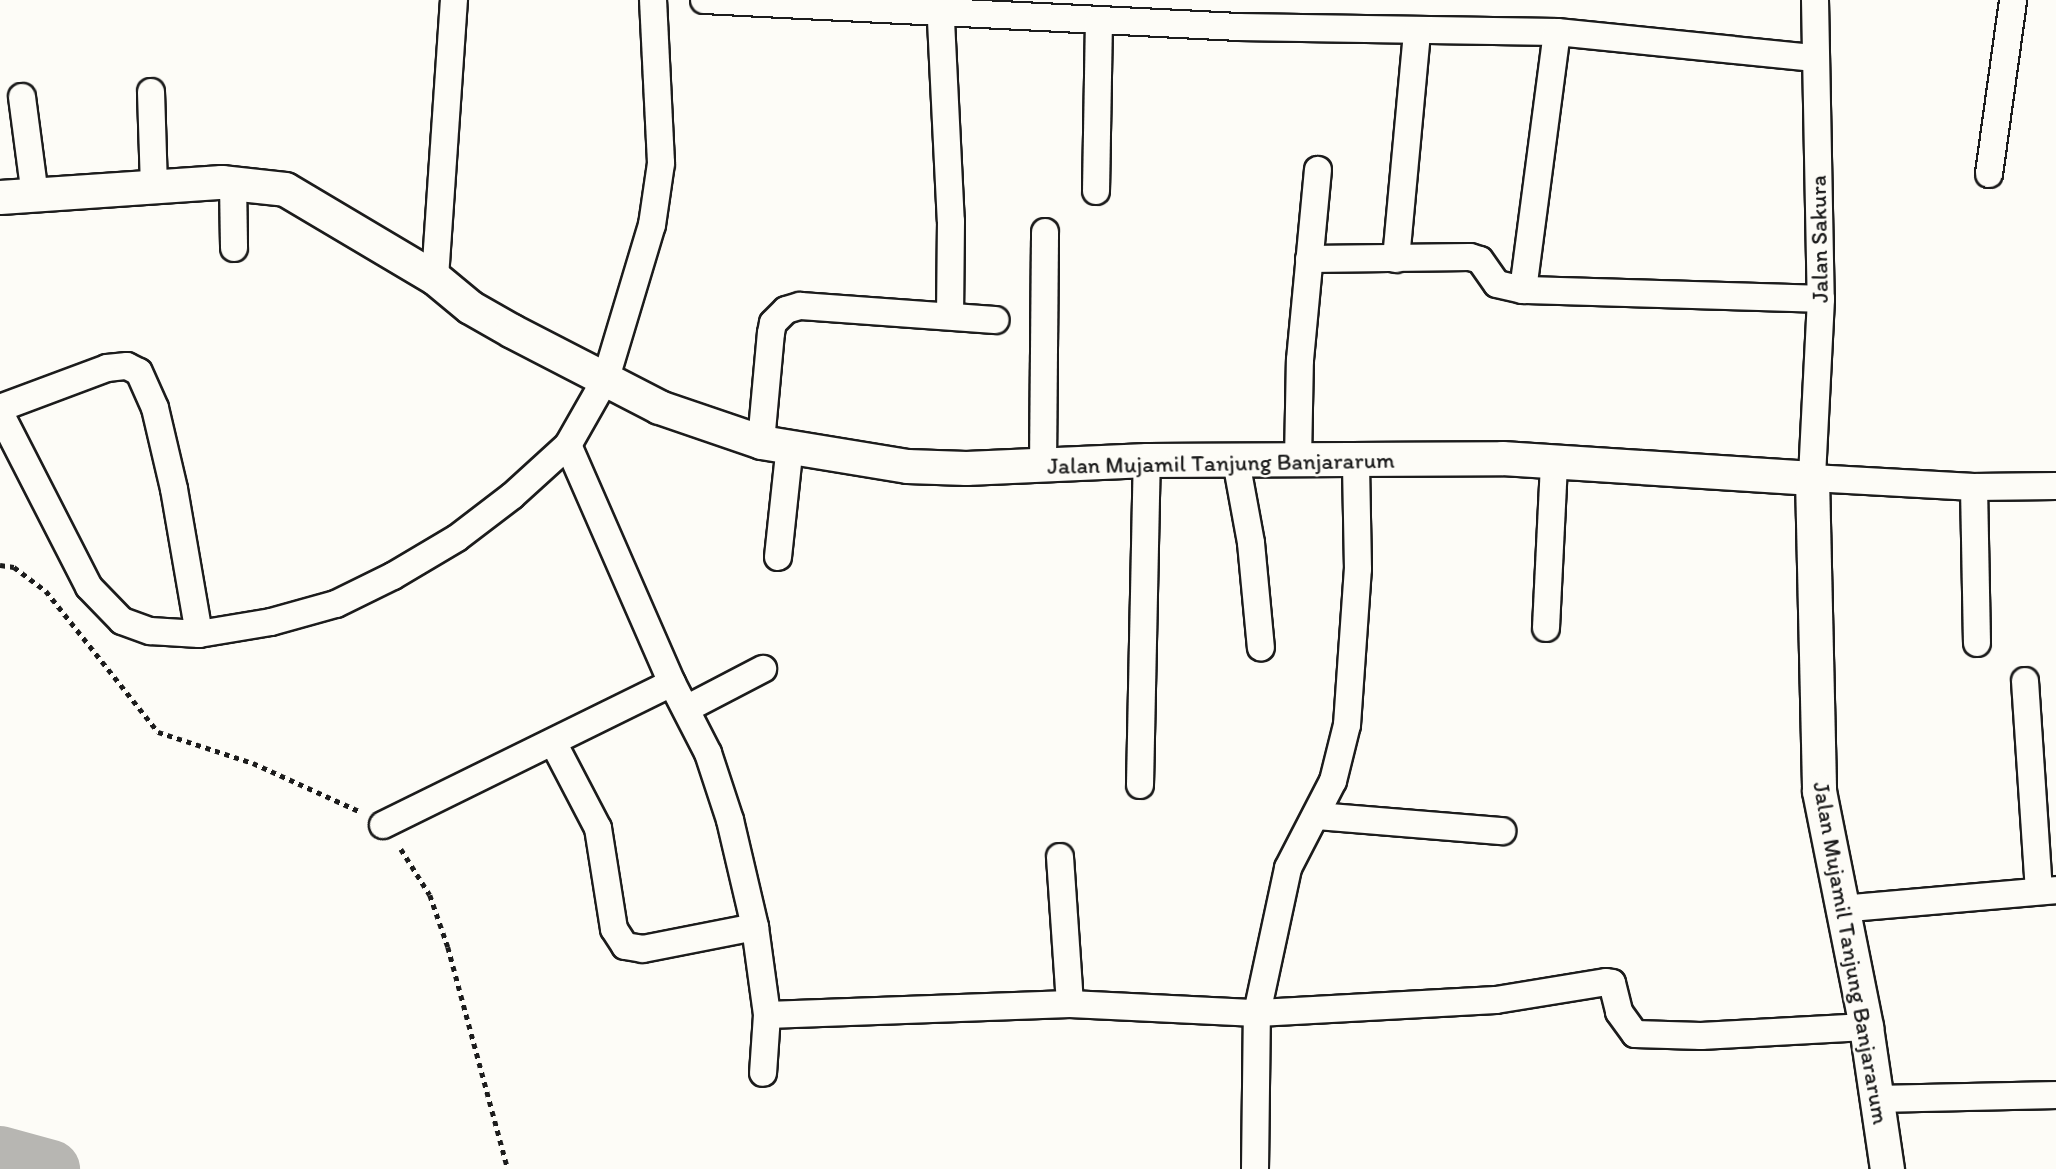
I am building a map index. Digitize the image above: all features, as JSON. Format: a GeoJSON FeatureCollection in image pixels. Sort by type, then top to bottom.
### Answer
{"type":"FeatureCollection","features":[{"type":"Feature","properties":{"kind":"street"},"geometry":{"type":"LineString","coordinates":[[435,278],[454,0]]}},
{"type":"Feature","properties":{"kind":"street"},"geometry":{"type":"LineString","coordinates":[[199,634],[174,489],[155,408],[139,372],[127,366],[107,368],[0,411],[101,603],[134,626],[199,634],[271,622],[336,604],[393,576],[501,505],[568,445],[606,378],[652,225],[661,163],[653,0]]}},
{"type":"Feature","properties":{"kind":"street"},"geometry":{"type":"LineString","coordinates":[[704,0],[940,7],[1099,21],[1417,31],[1557,32],[1815,58]]}},
{"type":"Feature","properties":{"kind":"street","name":"Jalan Sakura"},"geometry":{"type":"LineString","coordinates":[[1812,478],[1821,299],[1815,0]]}},
{"type":"Feature","properties":{"kind":"street"},"geometry":{"type":"LineString","coordinates":[[1989,174],[2013,0]]}},
{"type":"Feature","properties":{"kind":"street"},"geometry":{"type":"LineString","coordinates":[[940,7],[951,221],[950,315]]}},
{"type":"Feature","properties":{"kind":"street"},"geometry":{"type":"LineString","coordinates":[[1096,191],[1099,21]]}},
{"type":"Feature","properties":{"kind":"street"},"geometry":{"type":"LineString","coordinates":[[1396,259],[1417,31]]}},
{"type":"Feature","properties":{"kind":"street"},"geometry":{"type":"LineString","coordinates":[[1523,290],[1557,32]]}},
{"type":"Feature","properties":{"kind":"street"},"geometry":{"type":"LineString","coordinates":[[151,92],[154,187]]}},
{"type":"Feature","properties":{"kind":"street"},"geometry":{"type":"LineString","coordinates":[[22,97],[35,196]]}},
{"type":"Feature","properties":{"kind":"street"},"geometry":{"type":"LineString","coordinates":[[1298,460],[1309,259],[1318,170]]}},
{"type":"Feature","properties":{"kind":"street"},"geometry":{"type":"LineString","coordinates":[[233,182],[234,248]]}},
{"type":"Feature","properties":{"kind":"street","name":"Jalan Mujamil Tanjung Banjararum"},"geometry":{"type":"LineString","coordinates":[[0,197],[233,182],[300,194],[435,278],[480,313],[562,360],[606,378],[659,407],[776,444],[906,466],[1043,466],[1147,460],[1356,461],[1502,458],[1812,478],[1819,791],[1840,909],[1866,1027],[1887,1169]]}},
{"type":"Feature","properties":{"kind":"street"},"geometry":{"type":"LineString","coordinates":[[1043,466],[1045,232]]}},
{"type":"Feature","properties":{"kind":"street"},"geometry":{"type":"LineString","coordinates":[[1309,259],[1476,258],[1497,284],[1523,290],[1821,299]]}},
{"type":"Feature","properties":{"kind":"street"},"geometry":{"type":"LineString","coordinates":[[778,557],[771,334],[773,323],[786,310],[800,306],[996,320]]}},
{"type":"Feature","properties":{"kind":"street"},"geometry":{"type":"LineString","coordinates":[[568,445],[672,683],[708,753],[730,820],[755,928],[767,1015],[762,1073]]}},
{"type":"Feature","properties":{"kind":"street"},"geometry":{"type":"LineString","coordinates":[[1140,785],[1147,460]]}},
{"type":"Feature","properties":{"kind":"street"},"geometry":{"type":"LineString","coordinates":[[1236,461],[1251,543],[1261,648]]}},
{"type":"Feature","properties":{"kind":"street"},"geometry":{"type":"LineString","coordinates":[[1255,1169],[1256,1013],[1288,868],[1318,816],[1339,760],[1351,695],[1358,569],[1356,461]]}},
{"type":"Feature","properties":{"kind":"street"},"geometry":{"type":"LineString","coordinates":[[1546,628],[1554,462]]}},
{"type":"Feature","properties":{"kind":"street"},"geometry":{"type":"LineString","coordinates":[[1812,478],[1974,487],[2056,486]]}},
{"type":"Feature","properties":{"kind":"street"},"geometry":{"type":"LineString","coordinates":[[1974,487],[1977,643]]}},
{"type":"Feature","properties":{"kind":"street"},"geometry":{"type":"LineString","coordinates":[[686,709],[763,669]]}},
{"type":"Feature","properties":{"kind":"street"},"geometry":{"type":"LineString","coordinates":[[1840,909],[2048,890],[2025,681]]}},
{"type":"Feature","properties":{"kind":"street"},"geometry":{"type":"LineString","coordinates":[[383,825],[554,744],[672,683]]}},
{"type":"Feature","properties":{"kind":"street"},"geometry":{"type":"LineString","coordinates":[[554,744],[598,828],[614,929],[625,946],[643,948],[755,928]]}},
{"type":"Feature","properties":{"kind":"street"},"geometry":{"type":"LineString","coordinates":[[1318,816],[1502,831]]}},
{"type":"Feature","properties":{"kind":"street"},"geometry":{"type":"LineString","coordinates":[[1060,857],[1070,1004]]}},
{"type":"Feature","properties":{"kind":"street"},"geometry":{"type":"LineString","coordinates":[[767,1015],[1070,1004],[1256,1013],[1496,1000],[1606,982],[1612,984],[1619,1012],[1635,1034],[1701,1036],[1866,1027]]}},
{"type":"Feature","properties":{"kind":"street"},"geometry":{"type":"LineString","coordinates":[[1878,1099],[2056,1095]]}},
{"type":"Feature","properties":{"kind":"path"},"geometry":{"type":"LineString","coordinates":[[0,565],[15,567],[46,591],[158,732],[253,763],[335,797],[383,825],[430,895],[508,1169]]}},
{"type":"Feature","properties":{"kind":"waterway"},"geometry":{"type":"LineString","coordinates":[[0,1155],[51,1169]]}}]}
